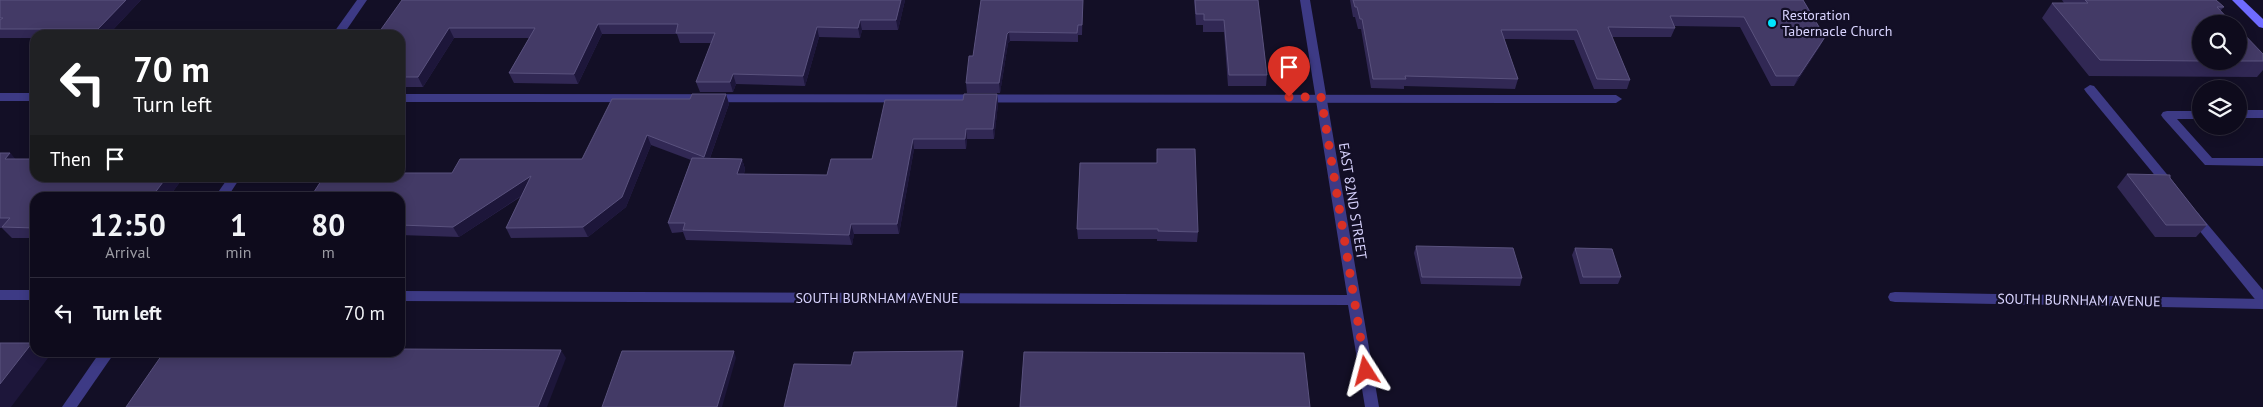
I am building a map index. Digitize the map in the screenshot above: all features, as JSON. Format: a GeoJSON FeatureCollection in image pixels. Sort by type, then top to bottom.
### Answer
{"type":"FeatureCollection","features":[{"type":"Feature","properties":{"kind":"main road"},"geometry":{"type":"LineString","coordinates":[[2237,0],[2263,25]]}},
{"type":"Feature","properties":{"kind":"street"},"geometry":{"type":"LineString","coordinates":[[341,30],[362,0]]}},
{"type":"Feature","properties":{"kind":"street","name":"EAST 82ND STREET"},"geometry":{"type":"LineString","coordinates":[[1306,0],[1372,407]]}},
{"type":"Feature","properties":{"kind":"street"},"geometry":{"type":"LineString","coordinates":[[2090,89],[2263,299]]}},
{"type":"Feature","properties":{"kind":"street"},"geometry":{"type":"LineString","coordinates":[[0,97],[30,97]]}},
{"type":"Feature","properties":{"kind":"street"},"geometry":{"type":"LineString","coordinates":[[405,98],[1321,97],[1616,99]]}},
{"type":"Feature","properties":{"kind":"street"},"geometry":{"type":"LineString","coordinates":[[2247,114],[2263,114]]}},
{"type":"Feature","properties":{"kind":"street"},"geometry":{"type":"LineString","coordinates":[[2192,115],[2167,115],[2209,162],[2263,162]]}},
{"type":"Feature","properties":{"kind":"street"},"geometry":{"type":"LineString","coordinates":[[0,295],[30,295]]}},
{"type":"Feature","properties":{"kind":"street","name":"SOUTH BURNHAM AVENUE"},"geometry":{"type":"LineString","coordinates":[[405,296],[1354,300]]}},
{"type":"Feature","properties":{"kind":"street","name":"SOUTH BURNHAM AVENUE"},"geometry":{"type":"LineString","coordinates":[[1895,298],[2263,304]]}},
{"type":"Feature","properties":{"kind":"street"},"geometry":{"type":"LineString","coordinates":[[68,407],[104,357]]}},
{"type":"Feature","properties":{"kind":"building"},"geometry":{"type":"Polygon","coordinates":[[[0,0],[126,0],[98,29],[0,29],[0,20],[3,18],[0,18],[0,0]]]}},
{"type":"Feature","properties":{"kind":"building"},"geometry":{"type":"Polygon","coordinates":[[[402,0],[901,0],[896,20],[860,20],[858,28],[817,27],[803,76],[733,74],[730,82],[696,82],[715,33],[676,33],[678,24],[598,24],[574,74],[509,73],[535,28],[449,28],[418,77],[405,77],[405,30],[381,30],[402,0]]]}},
{"type":"Feature","properties":{"kind":"building"},"geometry":{"type":"Polygon","coordinates":[[[981,0],[1083,0],[1082,25],[1078,25],[1077,33],[1009,32],[1007,34],[999,83],[966,83],[969,56],[973,56],[981,0]]]}},
{"type":"Feature","properties":{"kind":"building"},"geometry":{"type":"Polygon","coordinates":[[[1195,0],[1258,0],[1267,75],[1229,75],[1224,20],[1204,20],[1204,14],[1196,14],[1195,0]]]}},
{"type":"Feature","properties":{"kind":"building"},"geometry":{"type":"Polygon","coordinates":[[[1353,0],[1803,0],[1825,37],[1799,76],[1776,76],[1744,17],[1670,16],[1675,28],[1608,27],[1630,80],[1597,79],[1577,30],[1501,30],[1518,79],[1405,76],[1406,79],[1373,79],[1362,19],[1360,19],[1353,0]]]}},
{"type":"Feature","properties":{"kind":"building"},"geometry":{"type":"Polygon","coordinates":[[[2085,0],[2216,0],[2224,7],[2217,7],[2225,15],[2192,15],[2192,61],[2100,60],[2052,3],[2088,3],[2085,0]]]}},
{"type":"Feature","properties":{"kind":"building"},"geometry":{"type":"Polygon","coordinates":[[[2247,37],[2263,54],[2263,61],[2247,61],[2247,37]]]}},
{"type":"Feature","properties":{"kind":"building"},"geometry":{"type":"Polygon","coordinates":[[[692,94],[726,94],[704,157],[647,135],[622,197],[583,227],[506,228],[531,176],[453,227],[405,225],[405,192],[314,192],[320,182],[405,182],[405,173],[452,173],[460,159],[582,159],[612,99],[690,99],[692,94]]]}},
{"type":"Feature","properties":{"kind":"building"},"geometry":{"type":"Polygon","coordinates":[[[964,94],[997,94],[993,129],[966,129],[965,139],[913,139],[897,224],[851,224],[849,235],[683,230],[685,223],[668,223],[692,158],[742,159],[737,174],[827,175],[831,159],[872,159],[885,100],[963,100],[964,94]]]}},
{"type":"Feature","properties":{"kind":"building"},"geometry":{"type":"Polygon","coordinates":[[[1157,149],[1195,149],[1198,232],[1158,231],[1158,229],[1077,229],[1080,163],[1157,163],[1157,149]]]}},
{"type":"Feature","properties":{"kind":"building"},"geometry":{"type":"Polygon","coordinates":[[[0,153],[10,153],[5,159],[30,159],[30,182],[163,182],[156,192],[30,192],[30,228],[2,227],[10,218],[0,218],[0,153]]]}},
{"type":"Feature","properties":{"kind":"building"},"geometry":{"type":"Polygon","coordinates":[[[2127,174],[2170,175],[2170,178],[2207,225],[2166,225],[2127,174]]]}},
{"type":"Feature","properties":{"kind":"building"},"geometry":{"type":"Polygon","coordinates":[[[1416,246],[1513,248],[1522,278],[1422,277],[1416,246]]]}},
{"type":"Feature","properties":{"kind":"building"},"geometry":{"type":"Polygon","coordinates":[[[1575,248],[1612,249],[1621,277],[1583,277],[1575,248]]]}},
{"type":"Feature","properties":{"kind":"building"},"geometry":{"type":"Polygon","coordinates":[[[0,343],[30,343],[30,346],[0,384],[0,343]]]}},
{"type":"Feature","properties":{"kind":"building"},"geometry":{"type":"Polygon","coordinates":[[[405,349],[561,350],[538,407],[126,407],[161,357],[405,357],[405,349]]]}},
{"type":"Feature","properties":{"kind":"building"},"geometry":{"type":"Polygon","coordinates":[[[622,351],[734,351],[717,407],[602,407],[622,351]]]}},
{"type":"Feature","properties":{"kind":"building"},"geometry":{"type":"Polygon","coordinates":[[[963,351],[956,407],[784,407],[794,364],[851,365],[854,352],[963,351]]]}},
{"type":"Feature","properties":{"kind":"building"},"geometry":{"type":"Polygon","coordinates":[[[1024,352],[1304,353],[1310,407],[1020,407],[1024,352]]]}},
{"type":"Feature","properties":{"kind":"place","name":"Restoration Tabernacle Church"},"geometry":{"type":"Point","coordinates":[1772,23]}},
{"type":"Feature","properties":{"kind":"route"},"geometry":{"type":"LineString","coordinates":[[1289,97],[1321,97],[1366,371]]}}]}
